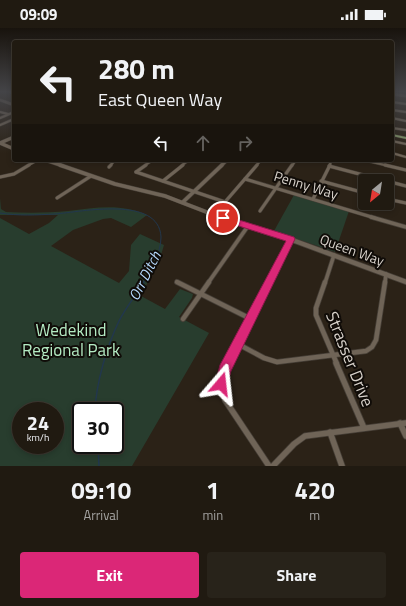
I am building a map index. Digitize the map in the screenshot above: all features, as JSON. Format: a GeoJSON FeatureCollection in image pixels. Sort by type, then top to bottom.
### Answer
{"type":"FeatureCollection","features":[{"type":"Feature","properties":{"kind":"main road"},"geometry":{"type":"LineString","coordinates":[[394,135],[406,138]]}},
{"type":"Feature","properties":{"kind":"street"},"geometry":{"type":"LineString","coordinates":[[2,112],[8,114]]}},
{"type":"Feature","properties":{"kind":"street"},"geometry":{"type":"LineString","coordinates":[[0,118],[12,113]]}},
{"type":"Feature","properties":{"kind":"street"},"geometry":{"type":"LineString","coordinates":[[394,118],[406,121]]}},
{"type":"Feature","properties":{"kind":"street"},"geometry":{"type":"LineString","coordinates":[[0,125],[12,121]]}},
{"type":"Feature","properties":{"kind":"street"},"geometry":{"type":"LineString","coordinates":[[394,128],[406,130]]}},
{"type":"Feature","properties":{"kind":"street"},"geometry":{"type":"LineString","coordinates":[[0,143],[12,138]]}},
{"type":"Feature","properties":{"kind":"street"},"geometry":{"type":"LineString","coordinates":[[0,143],[10,147],[9,142],[12,139]]}},
{"type":"Feature","properties":{"kind":"street"},"geometry":{"type":"LineString","coordinates":[[394,142],[406,144]]}},
{"type":"Feature","properties":{"kind":"street"},"geometry":{"type":"LineString","coordinates":[[394,154],[406,157]]}},
{"type":"Feature","properties":{"kind":"street"},"geometry":{"type":"LineString","coordinates":[[0,177],[14,174],[35,162]]}},
{"type":"Feature","properties":{"kind":"street"},"geometry":{"type":"LineString","coordinates":[[109,167],[113,162]]}},
{"type":"Feature","properties":{"kind":"street"},"geometry":{"type":"LineString","coordinates":[[150,162],[136,172],[225,202],[260,162]]}},
{"type":"Feature","properties":{"kind":"street"},"geometry":{"type":"LineString","coordinates":[[162,181],[186,162]]}},
{"type":"Feature","properties":{"kind":"street"},"geometry":{"type":"LineString","coordinates":[[183,202],[224,162]]}},
{"type":"Feature","properties":{"kind":"street"},"geometry":{"type":"LineString","coordinates":[[260,211],[295,162]]}},
{"type":"Feature","properties":{"kind":"street"},"geometry":{"type":"LineString","coordinates":[[313,199],[331,162]]}},
{"type":"Feature","properties":{"kind":"street"},"geometry":{"type":"LineString","coordinates":[[372,162],[406,170]]}},
{"type":"Feature","properties":{"kind":"street","name":"Queen Way"},"geometry":{"type":"LineString","coordinates":[[53,163],[118,185],[156,193],[183,202],[225,219],[291,239],[406,282]]}},
{"type":"Feature","properties":{"kind":"street"},"geometry":{"type":"LineString","coordinates":[[329,166],[359,174]]}},
{"type":"Feature","properties":{"kind":"street"},"geometry":{"type":"LineString","coordinates":[[57,198],[90,176]]}},
{"type":"Feature","properties":{"kind":"street","name":"Penny Way"},"geometry":{"type":"LineString","coordinates":[[245,179],[406,227]]}},
{"type":"Feature","properties":{"kind":"street"},"geometry":{"type":"LineString","coordinates":[[321,181],[358,191]]}},
{"type":"Feature","properties":{"kind":"street"},"geometry":{"type":"LineString","coordinates":[[394,183],[406,186]]}},
{"type":"Feature","properties":{"kind":"street"},"geometry":{"type":"LineString","coordinates":[[394,200],[406,203]]}},
{"type":"Feature","properties":{"kind":"street"},"geometry":{"type":"LineString","coordinates":[[183,319],[248,226]]}},
{"type":"Feature","properties":{"kind":"street"},"geometry":{"type":"LineString","coordinates":[[269,466],[227,404],[223,395],[221,384],[223,375],[250,319],[291,239]]}},
{"type":"Feature","properties":{"kind":"street","name":"Strasser Drive"},"geometry":{"type":"LineString","coordinates":[[334,255],[316,312],[316,318],[364,428]]}},
{"type":"Feature","properties":{"kind":"street"},"geometry":{"type":"LineString","coordinates":[[238,344],[259,356],[273,361],[365,352],[374,346],[377,336],[386,274]]}},
{"type":"Feature","properties":{"kind":"street"},"geometry":{"type":"LineString","coordinates":[[177,282],[250,319]]}},
{"type":"Feature","properties":{"kind":"street"},"geometry":{"type":"LineString","coordinates":[[273,466],[300,439],[312,434],[403,423],[406,436]]}},
{"type":"Feature","properties":{"kind":"street"},"geometry":{"type":"LineString","coordinates":[[330,432],[342,466]]}},
{"type":"Feature","properties":{"kind":"green space"},"geometry":{"type":"Polygon","coordinates":[[[294,195],[349,211],[335,252],[274,231],[294,195]]]}},
{"type":"Feature","properties":{"kind":"green space","name":"Wedekind Regional Park"},"geometry":{"type":"Polygon","coordinates":[[[0,198],[1,209],[6,212],[53,212],[108,207],[137,211],[147,215],[131,227],[111,218],[103,219],[73,230],[51,246],[119,283],[129,271],[131,245],[140,234],[164,245],[161,255],[141,296],[165,309],[180,289],[193,294],[192,298],[179,317],[209,333],[132,466],[0,466],[0,218],[29,234],[49,223],[58,215],[0,215],[0,198]]]}},
{"type":"Feature","properties":{"kind":"waterway","name":"Orr Ditch"},"geometry":{"type":"LineString","coordinates":[[0,213],[41,215],[99,209],[117,209],[147,215],[157,224],[161,237],[161,243],[152,267],[143,283]]}},
{"type":"Feature","properties":{"kind":"waterway","name":"Orr Ditch"},"geometry":{"type":"LineString","coordinates":[[96,402],[97,389],[110,342],[122,316],[144,282]]}},
{"type":"Feature","properties":{"kind":"waterway","name":"Orr Ditch"},"geometry":{"type":"LineString","coordinates":[[98,454],[99,466]]}},
{"type":"Feature","properties":{"kind":"route"},"geometry":{"type":"LineString","coordinates":[[221,384],[225,370],[291,239],[223,218]]}}]}
